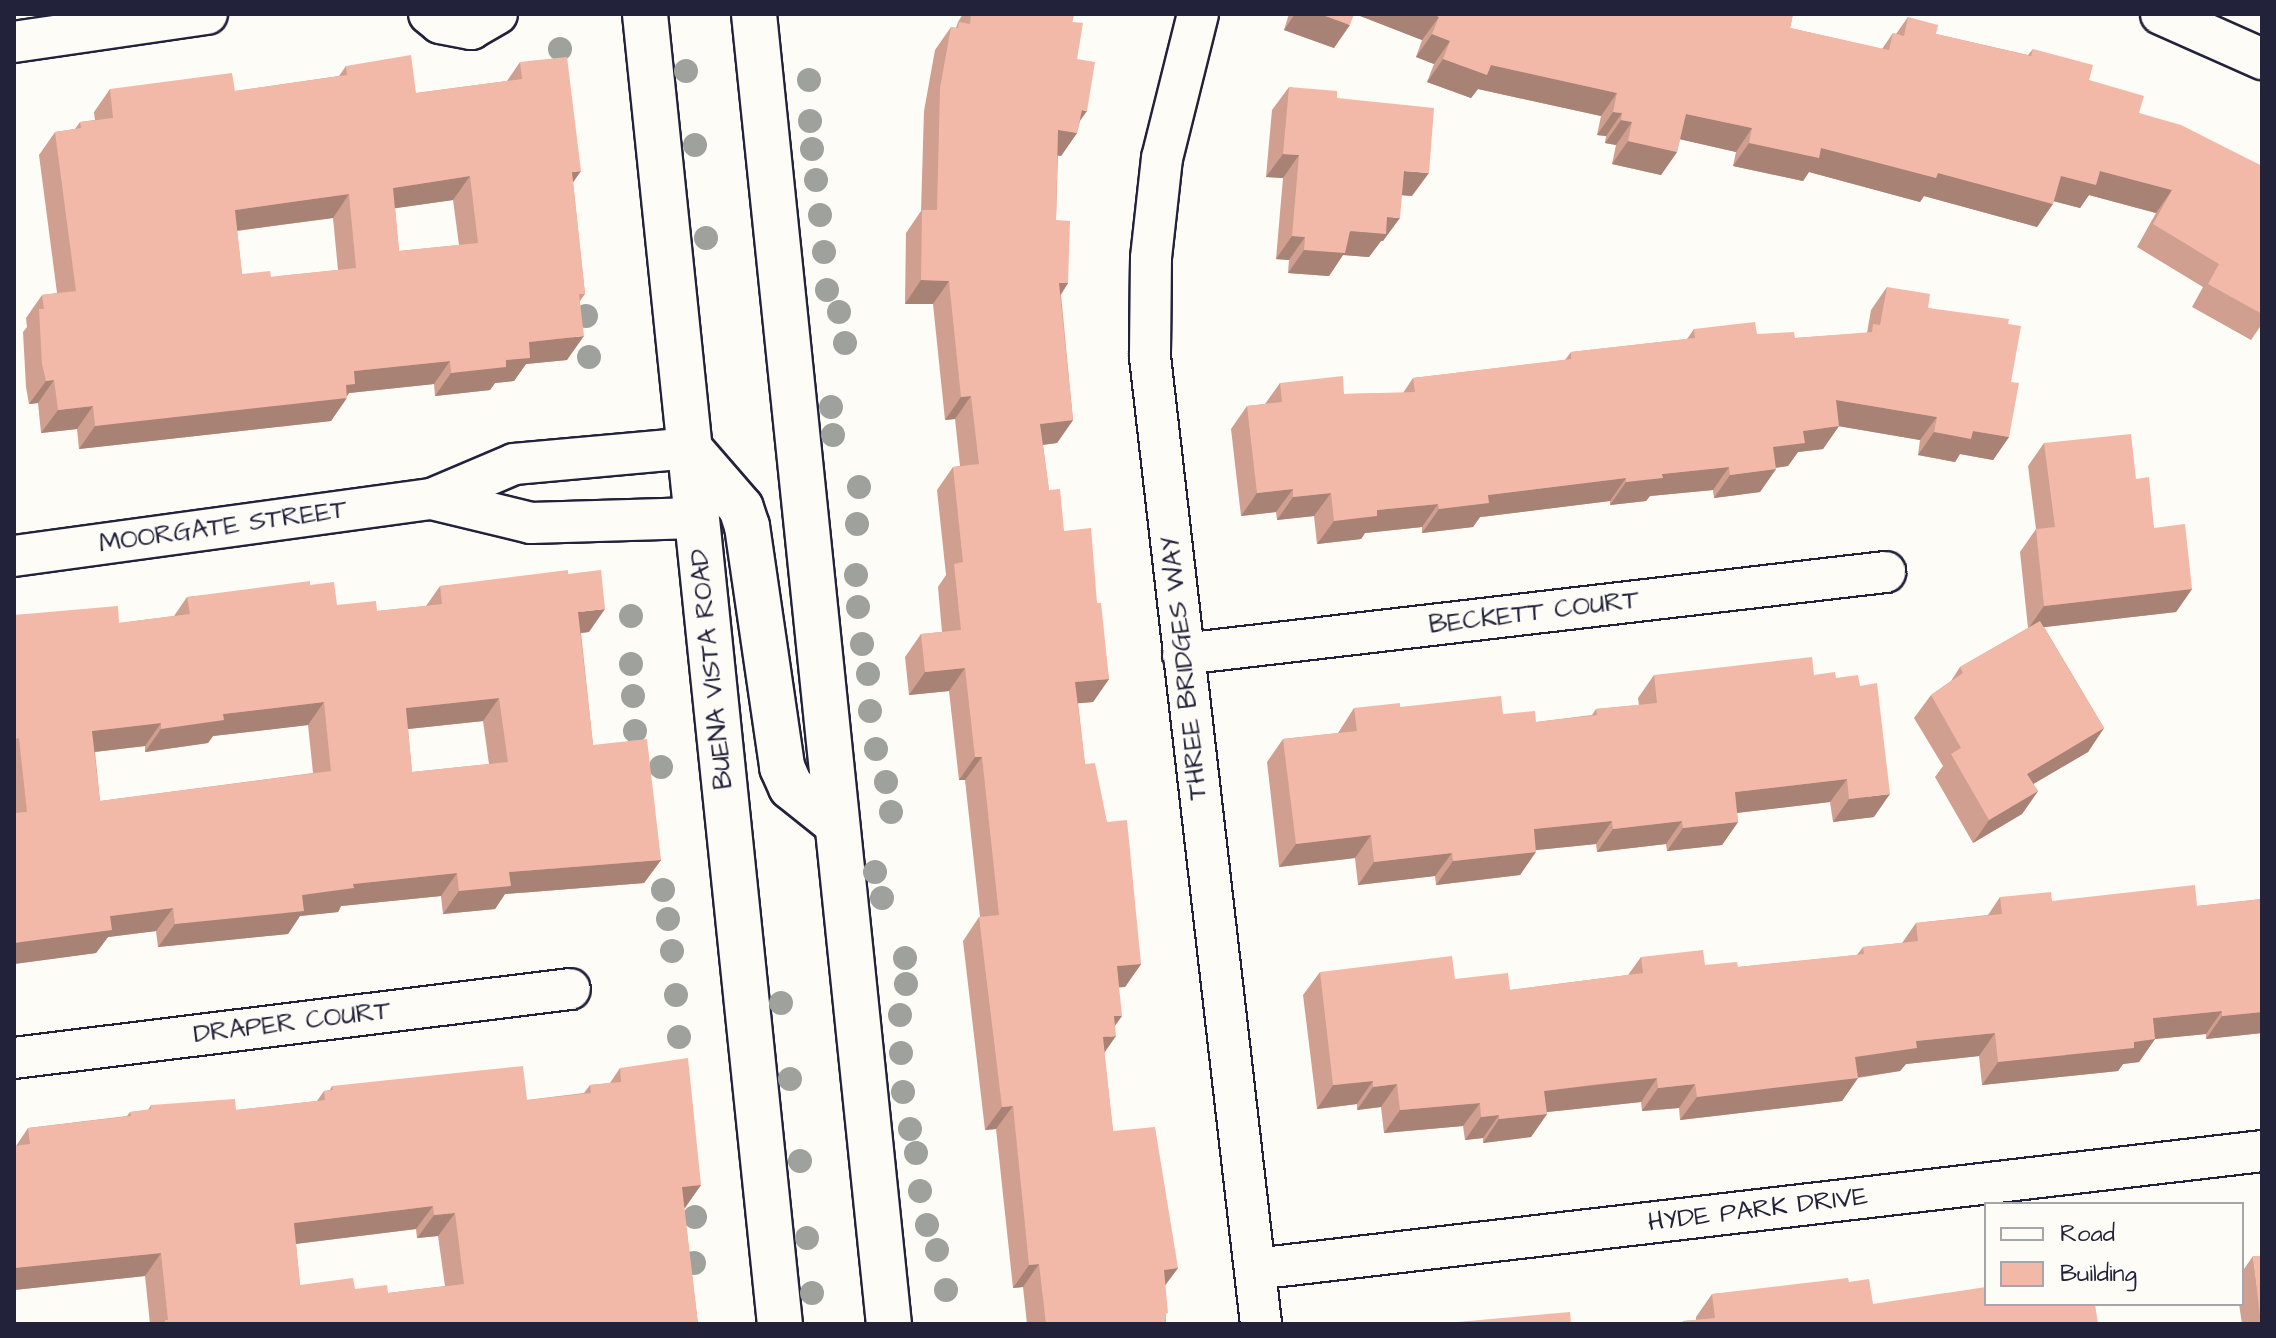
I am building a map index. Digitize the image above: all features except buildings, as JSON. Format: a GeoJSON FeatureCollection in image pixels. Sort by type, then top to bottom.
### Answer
{"type":"FeatureCollection","features":[{"type":"Feature","properties":{"kind":"main road","name":"BUENA VISTA ROAD"},"geometry":{"type":"LineString","coordinates":[[645,14],[780,1324]]}},
{"type":"Feature","properties":{"kind":"main road"},"geometry":{"type":"LineString","coordinates":[[754,14],[889,1324]]}},
{"type":"Feature","properties":{"kind":"main road"},"geometry":{"type":"LineString","coordinates":[[689,448],[741,508],[747,526],[782,767],[791,787],[837,824]]}},
{"type":"Feature","properties":{"kind":"street"},"geometry":{"type":"LineString","coordinates":[[14,25],[15,14]]}},
{"type":"Feature","properties":{"kind":"street"},"geometry":{"type":"LineString","coordinates":[[14,42],[207,14]]}},
{"type":"Feature","properties":{"kind":"street"},"geometry":{"type":"LineString","coordinates":[[429,14],[440,23],[471,29],[497,14]]}},
{"type":"Feature","properties":{"kind":"street","name":"THREE BRIDGES WAY"},"geometry":{"type":"LineString","coordinates":[[1198,14],[1162,158],[1151,258],[1150,357],[1261,1324]]}},
{"type":"Feature","properties":{"kind":"street"},"geometry":{"type":"LineString","coordinates":[[2161,14],[2262,59]]}},
{"type":"Feature","properties":{"kind":"street","name":"MOORGATE STREET"},"geometry":{"type":"LineString","coordinates":[[14,556],[432,499],[514,464],[689,448]]}},
{"type":"Feature","properties":{"kind":"street"},"geometry":{"type":"LineString","coordinates":[[561,460],[566,521]]}},
{"type":"Feature","properties":{"kind":"street","name":"MOORGATE STREET"},"geometry":{"type":"LineString","coordinates":[[432,499],[531,523],[696,518]]}},
{"type":"Feature","properties":{"kind":"street","name":"BECKETT COURT"},"geometry":{"type":"LineString","coordinates":[[1183,654],[1885,572]]}},
{"type":"Feature","properties":{"kind":"street","name":"DRAPER COURT"},"geometry":{"type":"LineString","coordinates":[[14,1058],[570,989]]}},
{"type":"Feature","properties":{"kind":"street","name":"HYDE PARK DRIVE"},"geometry":{"type":"LineString","coordinates":[[1255,1269],[2262,1151]]}}]}
